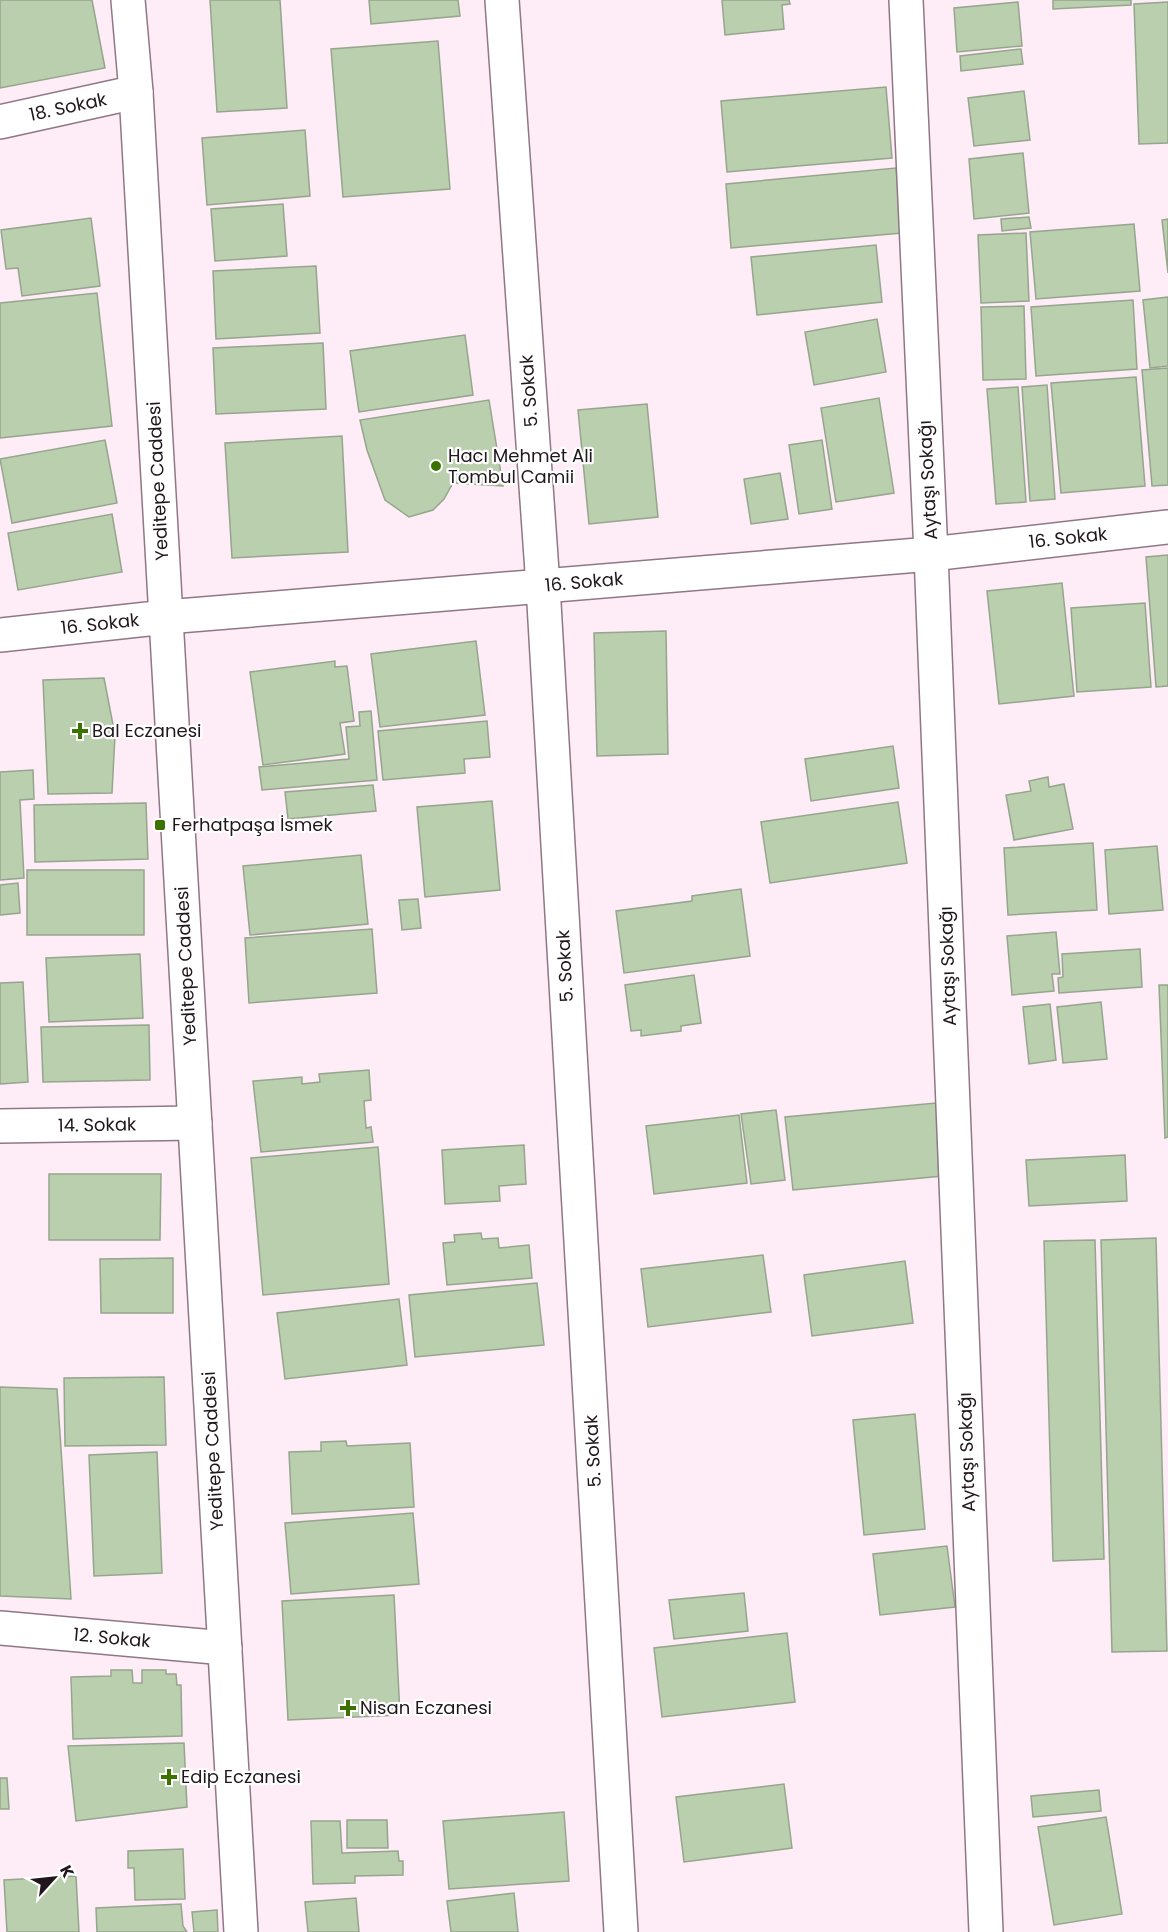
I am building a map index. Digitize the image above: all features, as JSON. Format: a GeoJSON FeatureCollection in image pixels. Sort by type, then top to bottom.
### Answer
{"type":"FeatureCollection","features":[{"type":"Feature","properties":{"kind":"street","name":"Yeditepe Caddesi"},"geometry":{"type":"LineString","coordinates":[[128,0],[136,92],[241,1932]]}},
{"type":"Feature","properties":{"kind":"street","name":"5. Sokak"},"geometry":{"type":"LineString","coordinates":[[502,0],[543,586],[621,1932]]}},
{"type":"Feature","properties":{"kind":"street","name":"Aytaşı Sokağı"},"geometry":{"type":"LineString","coordinates":[[906,0],[931,554],[986,1932]]}},
{"type":"Feature","properties":{"kind":"street","name":"18. Sokak"},"geometry":{"type":"LineString","coordinates":[[0,122],[136,92]]}},
{"type":"Feature","properties":{"kind":"street","name":"16. Sokak"},"geometry":{"type":"LineString","coordinates":[[0,635],[166,617],[931,554],[1168,527]]}},
{"type":"Feature","properties":{"kind":"street","name":"14. Sokak"},"geometry":{"type":"LineString","coordinates":[[0,1126],[195,1124]]}},
{"type":"Feature","properties":{"kind":"street","name":"12. Sokak"},"geometry":{"type":"LineString","coordinates":[[0,1628],[225,1648]]}},
{"type":"Feature","properties":{"kind":"building"},"geometry":{"type":"Polygon","coordinates":[[[0,0],[92,0],[105,68],[0,88],[0,0]]]}},
{"type":"Feature","properties":{"kind":"building"},"geometry":{"type":"Polygon","coordinates":[[[210,0],[280,0],[287,108],[217,112],[210,0]]]}},
{"type":"Feature","properties":{"kind":"building"},"geometry":{"type":"Polygon","coordinates":[[[369,0],[458,0],[460,16],[371,24],[369,0]]]}},
{"type":"Feature","properties":{"kind":"building"},"geometry":{"type":"Polygon","coordinates":[[[722,0],[789,0],[790,4],[782,5],[784,29],[725,35],[722,0]]]}},
{"type":"Feature","properties":{"kind":"building"},"geometry":{"type":"Polygon","coordinates":[[[1053,0],[1131,0],[1131,5],[1053,9],[1053,0]]]}},
{"type":"Feature","properties":{"kind":"building"},"geometry":{"type":"Polygon","coordinates":[[[1018,2],[1022,46],[957,52],[954,8],[1018,2]]]}},
{"type":"Feature","properties":{"kind":"building"},"geometry":{"type":"Polygon","coordinates":[[[1168,2],[1168,143],[1139,144],[1134,4],[1168,2]]]}},
{"type":"Feature","properties":{"kind":"building"},"geometry":{"type":"Polygon","coordinates":[[[438,41],[450,189],[343,197],[331,49],[438,41]]]}},
{"type":"Feature","properties":{"kind":"building"},"geometry":{"type":"Polygon","coordinates":[[[1021,49],[1023,64],[961,71],[960,56],[1021,49]]]}},
{"type":"Feature","properties":{"kind":"building"},"geometry":{"type":"Polygon","coordinates":[[[886,87],[892,158],[727,172],[721,101],[886,87]]]}},
{"type":"Feature","properties":{"kind":"building"},"geometry":{"type":"Polygon","coordinates":[[[1024,91],[1030,140],[974,146],[968,98],[1024,91]]]}},
{"type":"Feature","properties":{"kind":"building"},"geometry":{"type":"Polygon","coordinates":[[[305,130],[310,196],[207,205],[202,138],[305,130]]]}},
{"type":"Feature","properties":{"kind":"building"},"geometry":{"type":"Polygon","coordinates":[[[1023,153],[1029,213],[974,219],[969,159],[1023,153]]]}},
{"type":"Feature","properties":{"kind":"building"},"geometry":{"type":"Polygon","coordinates":[[[896,168],[902,233],[731,248],[726,184],[896,168]]]}},
{"type":"Feature","properties":{"kind":"building"},"geometry":{"type":"Polygon","coordinates":[[[283,204],[287,256],[215,261],[211,209],[283,204]]]}},
{"type":"Feature","properties":{"kind":"building"},"geometry":{"type":"Polygon","coordinates":[[[1029,217],[1031,228],[1002,231],[1001,219],[1029,217]]]}},
{"type":"Feature","properties":{"kind":"building"},"geometry":{"type":"Polygon","coordinates":[[[91,218],[100,286],[22,296],[18,268],[6,269],[1,230],[91,218]]]}},
{"type":"Feature","properties":{"kind":"building"},"geometry":{"type":"Polygon","coordinates":[[[1168,219],[1168,273],[1162,220],[1168,219]]]}},
{"type":"Feature","properties":{"kind":"building"},"geometry":{"type":"Polygon","coordinates":[[[1134,224],[1140,291],[1036,299],[1030,232],[1134,224]]]}},
{"type":"Feature","properties":{"kind":"building"},"geometry":{"type":"Polygon","coordinates":[[[1026,233],[1029,301],[981,303],[978,235],[1026,233]]]}},
{"type":"Feature","properties":{"kind":"building"},"geometry":{"type":"Polygon","coordinates":[[[876,245],[882,302],[757,315],[751,257],[876,245]]]}},
{"type":"Feature","properties":{"kind":"building"},"geometry":{"type":"Polygon","coordinates":[[[316,266],[320,333],[216,339],[213,271],[316,266]]]}},
{"type":"Feature","properties":{"kind":"building"},"geometry":{"type":"Polygon","coordinates":[[[97,293],[112,426],[0,438],[0,303],[97,293]]]}},
{"type":"Feature","properties":{"kind":"building"},"geometry":{"type":"Polygon","coordinates":[[[1168,297],[1168,366],[1150,368],[1143,300],[1168,297]]]}},
{"type":"Feature","properties":{"kind":"building"},"geometry":{"type":"Polygon","coordinates":[[[1133,300],[1137,369],[1036,376],[1031,307],[1133,300]]]}},
{"type":"Feature","properties":{"kind":"building"},"geometry":{"type":"Polygon","coordinates":[[[1024,306],[1026,379],[983,380],[981,307],[1024,306]]]}},
{"type":"Feature","properties":{"kind":"building"},"geometry":{"type":"Polygon","coordinates":[[[877,319],[886,372],[814,385],[805,332],[877,319]]]}},
{"type":"Feature","properties":{"kind":"building"},"geometry":{"type":"Polygon","coordinates":[[[465,335],[473,395],[359,412],[350,351],[465,335]]]}},
{"type":"Feature","properties":{"kind":"building"},"geometry":{"type":"Polygon","coordinates":[[[323,343],[326,409],[216,414],[213,348],[323,343]]]}},
{"type":"Feature","properties":{"kind":"building"},"geometry":{"type":"Polygon","coordinates":[[[1168,368],[1168,485],[1152,486],[1142,370],[1168,368]]]}},
{"type":"Feature","properties":{"kind":"building"},"geometry":{"type":"Polygon","coordinates":[[[1136,377],[1145,486],[1061,493],[1051,383],[1136,377]]]}},
{"type":"Feature","properties":{"kind":"building"},"geometry":{"type":"Polygon","coordinates":[[[1047,385],[1055,499],[1030,501],[1022,387],[1047,385]]]}},
{"type":"Feature","properties":{"kind":"building"},"geometry":{"type":"Polygon","coordinates":[[[1018,387],[1026,502],[996,504],[987,389],[1018,387]]]}},
{"type":"Feature","properties":{"kind":"building"},"geometry":{"type":"Polygon","coordinates":[[[879,398],[894,493],[836,502],[821,408],[879,398]]]}},
{"type":"Feature","properties":{"kind":"building","name":"Hacı Mehmet Ali Tombul Camii"},"geometry":{"type":"Polygon","coordinates":[[[489,400],[503,486],[453,483],[444,499],[433,510],[409,517],[385,500],[367,450],[360,420],[489,400]]]}},
{"type":"Feature","properties":{"kind":"building"},"geometry":{"type":"Polygon","coordinates":[[[647,404],[658,517],[589,524],[578,410],[647,404]]]}},
{"type":"Feature","properties":{"kind":"building"},"geometry":{"type":"Polygon","coordinates":[[[342,436],[348,552],[232,558],[225,443],[342,436]]]}},
{"type":"Feature","properties":{"kind":"building"},"geometry":{"type":"Polygon","coordinates":[[[105,440],[117,503],[12,523],[0,459],[105,440]]]}},
{"type":"Feature","properties":{"kind":"building"},"geometry":{"type":"Polygon","coordinates":[[[822,440],[832,509],[799,514],[789,445],[822,440]]]}},
{"type":"Feature","properties":{"kind":"building"},"geometry":{"type":"Polygon","coordinates":[[[780,473],[788,519],[751,524],[744,479],[780,473]]]}},
{"type":"Feature","properties":{"kind":"building"},"geometry":{"type":"Polygon","coordinates":[[[112,514],[122,572],[18,590],[8,533],[112,514]]]}},
{"type":"Feature","properties":{"kind":"building"},"geometry":{"type":"Polygon","coordinates":[[[1168,555],[1168,686],[1156,687],[1146,557],[1168,555]]]}},
{"type":"Feature","properties":{"kind":"building"},"geometry":{"type":"Polygon","coordinates":[[[1062,583],[1074,696],[999,704],[987,591],[1062,583]]]}},
{"type":"Feature","properties":{"kind":"building"},"geometry":{"type":"Polygon","coordinates":[[[1145,603],[1151,687],[1077,692],[1071,608],[1145,603]]]}},
{"type":"Feature","properties":{"kind":"building"},"geometry":{"type":"Polygon","coordinates":[[[666,631],[668,754],[597,756],[594,633],[666,631]]]}},
{"type":"Feature","properties":{"kind":"building"},"geometry":{"type":"Polygon","coordinates":[[[476,641],[485,715],[380,727],[371,654],[476,641]]]}},
{"type":"Feature","properties":{"kind":"building"},"geometry":{"type":"Polygon","coordinates":[[[335,661],[335,667],[347,666],[354,721],[340,723],[345,754],[263,765],[250,672],[335,661]]]}},
{"type":"Feature","properties":{"kind":"building"},"geometry":{"type":"Polygon","coordinates":[[[104,678],[115,735],[112,793],[48,794],[43,680],[104,678]]]}},
{"type":"Feature","properties":{"kind":"building"},"geometry":{"type":"Polygon","coordinates":[[[371,711],[377,780],[262,790],[259,767],[349,759],[346,727],[360,726],[359,712],[371,711]]]}},
{"type":"Feature","properties":{"kind":"building"},"geometry":{"type":"Polygon","coordinates":[[[487,721],[490,757],[464,759],[465,773],[383,780],[378,731],[487,721]]]}},
{"type":"Feature","properties":{"kind":"building"},"geometry":{"type":"Polygon","coordinates":[[[893,746],[899,788],[811,801],[805,759],[893,746]]]}},
{"type":"Feature","properties":{"kind":"building"},"geometry":{"type":"Polygon","coordinates":[[[33,770],[34,799],[20,800],[24,878],[0,880],[0,772],[33,770]]]}},
{"type":"Feature","properties":{"kind":"building"},"geometry":{"type":"Polygon","coordinates":[[[1048,777],[1049,787],[1064,784],[1073,829],[1014,840],[1006,795],[1031,791],[1029,781],[1048,777]]]}},
{"type":"Feature","properties":{"kind":"building"},"geometry":{"type":"Polygon","coordinates":[[[373,785],[376,811],[288,819],[285,792],[373,785]]]}},
{"type":"Feature","properties":{"kind":"building"},"geometry":{"type":"Polygon","coordinates":[[[492,801],[500,890],[425,897],[417,807],[492,801]]]}},
{"type":"Feature","properties":{"kind":"building"},"geometry":{"type":"Polygon","coordinates":[[[898,802],[907,863],[770,883],[761,822],[898,802]]]}},
{"type":"Feature","properties":{"kind":"building"},"geometry":{"type":"Polygon","coordinates":[[[146,803],[148,859],[35,862],[34,805],[146,803]]]}},
{"type":"Feature","properties":{"kind":"building"},"geometry":{"type":"Polygon","coordinates":[[[1093,843],[1097,910],[1008,915],[1004,848],[1093,843]]]}},
{"type":"Feature","properties":{"kind":"building"},"geometry":{"type":"Polygon","coordinates":[[[1157,846],[1163,910],[1109,914],[1105,850],[1157,846]]]}},
{"type":"Feature","properties":{"kind":"building"},"geometry":{"type":"Polygon","coordinates":[[[361,855],[368,924],[250,935],[243,866],[361,855]]]}},
{"type":"Feature","properties":{"kind":"building"},"geometry":{"type":"Polygon","coordinates":[[[27,870],[144,870],[144,935],[27,935],[27,870]]]}},
{"type":"Feature","properties":{"kind":"building"},"geometry":{"type":"Polygon","coordinates":[[[18,883],[20,913],[0,915],[0,885],[18,883]]]}},
{"type":"Feature","properties":{"kind":"building"},"geometry":{"type":"Polygon","coordinates":[[[741,889],[750,956],[624,973],[616,911],[692,901],[692,896],[741,889]]]}},
{"type":"Feature","properties":{"kind":"building"},"geometry":{"type":"Polygon","coordinates":[[[418,899],[421,928],[402,930],[399,900],[418,899]]]}},
{"type":"Feature","properties":{"kind":"building"},"geometry":{"type":"Polygon","coordinates":[[[372,929],[377,993],[249,1003],[245,938],[372,929]]]}},
{"type":"Feature","properties":{"kind":"building"},"geometry":{"type":"Polygon","coordinates":[[[1056,932],[1060,974],[1052,974],[1054,991],[1012,995],[1007,936],[1056,932]]]}},
{"type":"Feature","properties":{"kind":"building"},"geometry":{"type":"Polygon","coordinates":[[[1140,949],[1142,987],[1059,993],[1058,978],[1063,977],[1062,954],[1140,949]]]}},
{"type":"Feature","properties":{"kind":"building"},"geometry":{"type":"Polygon","coordinates":[[[140,954],[143,1018],[49,1022],[46,958],[140,954]]]}},
{"type":"Feature","properties":{"kind":"building"},"geometry":{"type":"Polygon","coordinates":[[[694,975],[701,1023],[681,1026],[681,1031],[641,1036],[641,1030],[631,1031],[625,985],[694,975]]]}},
{"type":"Feature","properties":{"kind":"building"},"geometry":{"type":"Polygon","coordinates":[[[23,982],[28,1082],[0,1084],[0,983],[23,982]]]}},
{"type":"Feature","properties":{"kind":"building"},"geometry":{"type":"Polygon","coordinates":[[[1159,985],[1168,985],[1168,1137],[1165,1138],[1159,985]]]}},
{"type":"Feature","properties":{"kind":"building"},"geometry":{"type":"Polygon","coordinates":[[[1101,1002],[1107,1059],[1063,1063],[1057,1007],[1101,1002]]]}},
{"type":"Feature","properties":{"kind":"building"},"geometry":{"type":"Polygon","coordinates":[[[1050,1004],[1056,1060],[1029,1064],[1023,1007],[1050,1004]]]}},
{"type":"Feature","properties":{"kind":"building"},"geometry":{"type":"Polygon","coordinates":[[[149,1025],[150,1080],[43,1082],[41,1027],[149,1025]]]}},
{"type":"Feature","properties":{"kind":"building"},"geometry":{"type":"Polygon","coordinates":[[[369,1070],[371,1100],[364,1101],[366,1128],[371,1127],[373,1142],[261,1152],[253,1081],[302,1077],[302,1084],[320,1082],[319,1074],[369,1070]]]}},
{"type":"Feature","properties":{"kind":"building"},"geometry":{"type":"Polygon","coordinates":[[[936,1103],[943,1176],[793,1190],[785,1117],[936,1103]]]}},
{"type":"Feature","properties":{"kind":"building"},"geometry":{"type":"Polygon","coordinates":[[[776,1110],[785,1180],[751,1184],[741,1114],[776,1110]]]}},
{"type":"Feature","properties":{"kind":"building"},"geometry":{"type":"Polygon","coordinates":[[[739,1115],[747,1183],[654,1194],[646,1126],[739,1115]]]}},
{"type":"Feature","properties":{"kind":"building"},"geometry":{"type":"Polygon","coordinates":[[[524,1145],[526,1184],[499,1186],[500,1201],[445,1204],[442,1150],[524,1145]]]}},
{"type":"Feature","properties":{"kind":"building"},"geometry":{"type":"Polygon","coordinates":[[[378,1147],[389,1284],[263,1295],[251,1158],[378,1147]]]}},
{"type":"Feature","properties":{"kind":"building"},"geometry":{"type":"Polygon","coordinates":[[[1125,1155],[1127,1201],[1029,1206],[1026,1160],[1125,1155]]]}},
{"type":"Feature","properties":{"kind":"building"},"geometry":{"type":"Polygon","coordinates":[[[49,1174],[161,1174],[160,1240],[49,1240],[49,1174]]]}},
{"type":"Feature","properties":{"kind":"building"},"geometry":{"type":"Polygon","coordinates":[[[481,1233],[482,1239],[498,1238],[499,1248],[529,1245],[532,1278],[447,1285],[443,1243],[455,1242],[454,1235],[481,1233]]]}},
{"type":"Feature","properties":{"kind":"building"},"geometry":{"type":"Polygon","coordinates":[[[1156,1238],[1167,1651],[1112,1652],[1101,1240],[1156,1238]]]}},
{"type":"Feature","properties":{"kind":"building"},"geometry":{"type":"Polygon","coordinates":[[[1095,1240],[1104,1559],[1053,1561],[1044,1241],[1095,1240]]]}},
{"type":"Feature","properties":{"kind":"building"},"geometry":{"type":"Polygon","coordinates":[[[763,1255],[771,1312],[648,1327],[641,1269],[763,1255]]]}},
{"type":"Feature","properties":{"kind":"building"},"geometry":{"type":"Polygon","coordinates":[[[173,1258],[173,1313],[101,1313],[100,1259],[173,1258]]]}},
{"type":"Feature","properties":{"kind":"building"},"geometry":{"type":"Polygon","coordinates":[[[905,1261],[913,1323],[812,1336],[804,1275],[905,1261]]]}},
{"type":"Feature","properties":{"kind":"building"},"geometry":{"type":"Polygon","coordinates":[[[537,1283],[544,1345],[415,1357],[409,1295],[537,1283]]]}},
{"type":"Feature","properties":{"kind":"building"},"geometry":{"type":"Polygon","coordinates":[[[399,1299],[407,1365],[285,1379],[277,1313],[399,1299]]]}},
{"type":"Feature","properties":{"kind":"building"},"geometry":{"type":"Polygon","coordinates":[[[164,1377],[166,1445],[65,1446],[64,1378],[164,1377]]]}},
{"type":"Feature","properties":{"kind":"building"},"geometry":{"type":"Polygon","coordinates":[[[0,1387],[57,1389],[71,1599],[0,1596],[0,1387]]]}},
{"type":"Feature","properties":{"kind":"building"},"geometry":{"type":"Polygon","coordinates":[[[915,1414],[925,1529],[864,1535],[853,1420],[915,1414]]]}},
{"type":"Feature","properties":{"kind":"building"},"geometry":{"type":"Polygon","coordinates":[[[346,1441],[347,1446],[410,1443],[414,1507],[292,1514],[289,1452],[321,1451],[321,1442],[346,1441]]]}},
{"type":"Feature","properties":{"kind":"building"},"geometry":{"type":"Polygon","coordinates":[[[157,1452],[162,1573],[94,1576],[89,1455],[157,1452]]]}},
{"type":"Feature","properties":{"kind":"building"},"geometry":{"type":"Polygon","coordinates":[[[413,1513],[419,1584],[291,1594],[285,1523],[413,1513]]]}},
{"type":"Feature","properties":{"kind":"building"},"geometry":{"type":"Polygon","coordinates":[[[947,1546],[955,1607],[880,1615],[873,1554],[947,1546]]]}},
{"type":"Feature","properties":{"kind":"building"},"geometry":{"type":"Polygon","coordinates":[[[744,1593],[748,1631],[674,1639],[669,1600],[744,1593]]]}},
{"type":"Feature","properties":{"kind":"building"},"geometry":{"type":"Polygon","coordinates":[[[394,1595],[400,1715],[288,1720],[282,1601],[394,1595]]]}},
{"type":"Feature","properties":{"kind":"building"},"geometry":{"type":"Polygon","coordinates":[[[787,1633],[795,1702],[662,1717],[654,1648],[787,1633]]]}},
{"type":"Feature","properties":{"kind":"building"},"geometry":{"type":"Polygon","coordinates":[[[111,1670],[132,1670],[133,1683],[142,1683],[142,1670],[166,1670],[166,1674],[176,1674],[177,1685],[181,1685],[182,1736],[73,1739],[71,1677],[111,1676],[111,1670]]]}},
{"type":"Feature","properties":{"kind":"building"},"geometry":{"type":"Polygon","coordinates":[[[184,1743],[187,1807],[76,1821],[68,1746],[184,1743]]]}},
{"type":"Feature","properties":{"kind":"building"},"geometry":{"type":"Polygon","coordinates":[[[0,1778],[7,1778],[9,1809],[0,1809],[0,1778]]]}},
{"type":"Feature","properties":{"kind":"building"},"geometry":{"type":"Polygon","coordinates":[[[784,1784],[792,1848],[684,1862],[676,1797],[784,1784]]]}},
{"type":"Feature","properties":{"kind":"building"},"geometry":{"type":"Polygon","coordinates":[[[1099,1790],[1101,1811],[1033,1817],[1031,1796],[1099,1790]]]}},
{"type":"Feature","properties":{"kind":"building"},"geometry":{"type":"Polygon","coordinates":[[[564,1812],[569,1881],[449,1889],[443,1821],[564,1812]]]}},
{"type":"Feature","properties":{"kind":"building"},"geometry":{"type":"Polygon","coordinates":[[[1106,1817],[1122,1914],[1054,1925],[1038,1827],[1106,1817]]]}},
{"type":"Feature","properties":{"kind":"building"},"geometry":{"type":"Polygon","coordinates":[[[347,1820],[387,1820],[388,1848],[347,1848],[347,1820]]]}},
{"type":"Feature","properties":{"kind":"building"},"geometry":{"type":"Polygon","coordinates":[[[311,1821],[340,1821],[342,1853],[398,1851],[399,1861],[403,1861],[403,1875],[355,1876],[355,1883],[313,1884],[311,1821]]]}},
{"type":"Feature","properties":{"kind":"building"},"geometry":{"type":"Polygon","coordinates":[[[183,1849],[185,1899],[135,1900],[134,1868],[128,1868],[128,1851],[183,1849]]]}},
{"type":"Feature","properties":{"kind":"building"},"geometry":{"type":"Polygon","coordinates":[[[76,1876],[79,1932],[7,1932],[4,1880],[76,1876]]]}},
{"type":"Feature","properties":{"kind":"building"},"geometry":{"type":"Polygon","coordinates":[[[514,1893],[518,1932],[451,1932],[447,1901],[514,1893]]]}},
{"type":"Feature","properties":{"kind":"building"},"geometry":{"type":"Polygon","coordinates":[[[356,1898],[359,1932],[308,1932],[305,1902],[356,1898]]]}},
{"type":"Feature","properties":{"kind":"building"},"geometry":{"type":"Polygon","coordinates":[[[181,1904],[183,1926],[187,1932],[97,1932],[96,1908],[181,1904]]]}},
{"type":"Feature","properties":{"kind":"building"},"geometry":{"type":"Polygon","coordinates":[[[217,1910],[218,1932],[194,1932],[192,1912],[217,1910]]]}},
{"type":"Feature","properties":{"kind":"place","name":"Hacı Mehmet Ali Tombul Camii"},"geometry":{"type":"Point","coordinates":[436,466]}},
{"type":"Feature","properties":{"kind":"place","name":"Bal Eczanesi"},"geometry":{"type":"Point","coordinates":[80,731]}},
{"type":"Feature","properties":{"kind":"place","name":"Ferhatpaşa İsmek"},"geometry":{"type":"Point","coordinates":[160,825]}},
{"type":"Feature","properties":{"kind":"place","name":"Nisan Eczanesi"},"geometry":{"type":"Point","coordinates":[348,1708]}},
{"type":"Feature","properties":{"kind":"place","name":"Edip Eczanesi"},"geometry":{"type":"Point","coordinates":[169,1777]}}]}
